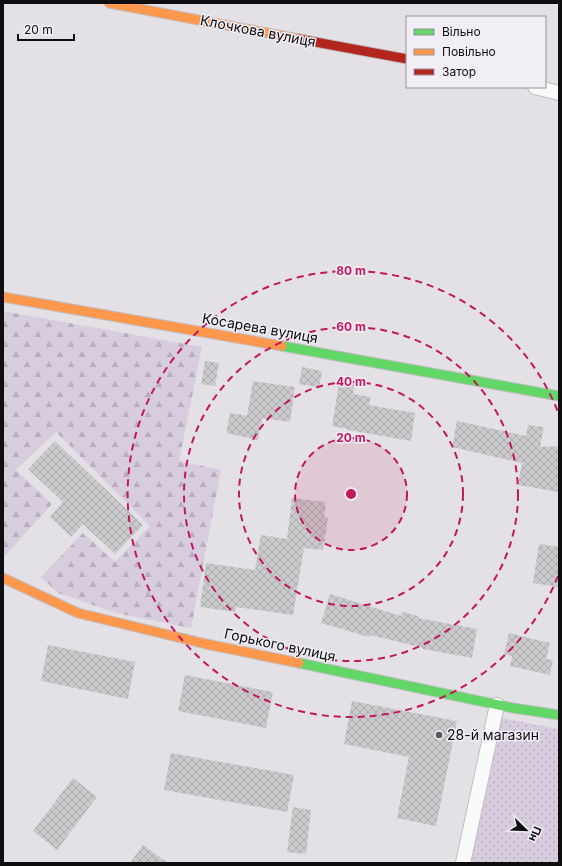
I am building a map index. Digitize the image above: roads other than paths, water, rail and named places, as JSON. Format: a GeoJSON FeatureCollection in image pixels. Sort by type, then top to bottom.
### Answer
{"type":"FeatureCollection","features":[{"type":"Feature","properties":{"kind":"street","name":"Клочкова вулиця"},"geometry":{"type":"LineString","coordinates":[[109,3],[406,59]]}},
{"type":"Feature","properties":{"kind":"street"},"geometry":{"type":"LineString","coordinates":[[541,88],[559,92]]}},
{"type":"Feature","properties":{"kind":"street","name":"Косарева вулиця"},"geometry":{"type":"LineString","coordinates":[[3,297],[297,348],[559,396]]}},
{"type":"Feature","properties":{"kind":"street","name":"Горького вулиця"},"geometry":{"type":"LineString","coordinates":[[3,578],[78,613],[206,644],[497,705],[556,714]]}},
{"type":"Feature","properties":{"kind":"street"},"geometry":{"type":"LineString","coordinates":[[463,863],[497,705]]}},
{"type":"Feature","properties":{"kind":"place","name":"28-й магазин"},"geometry":{"type":"Point","coordinates":[439,735]}}]}
